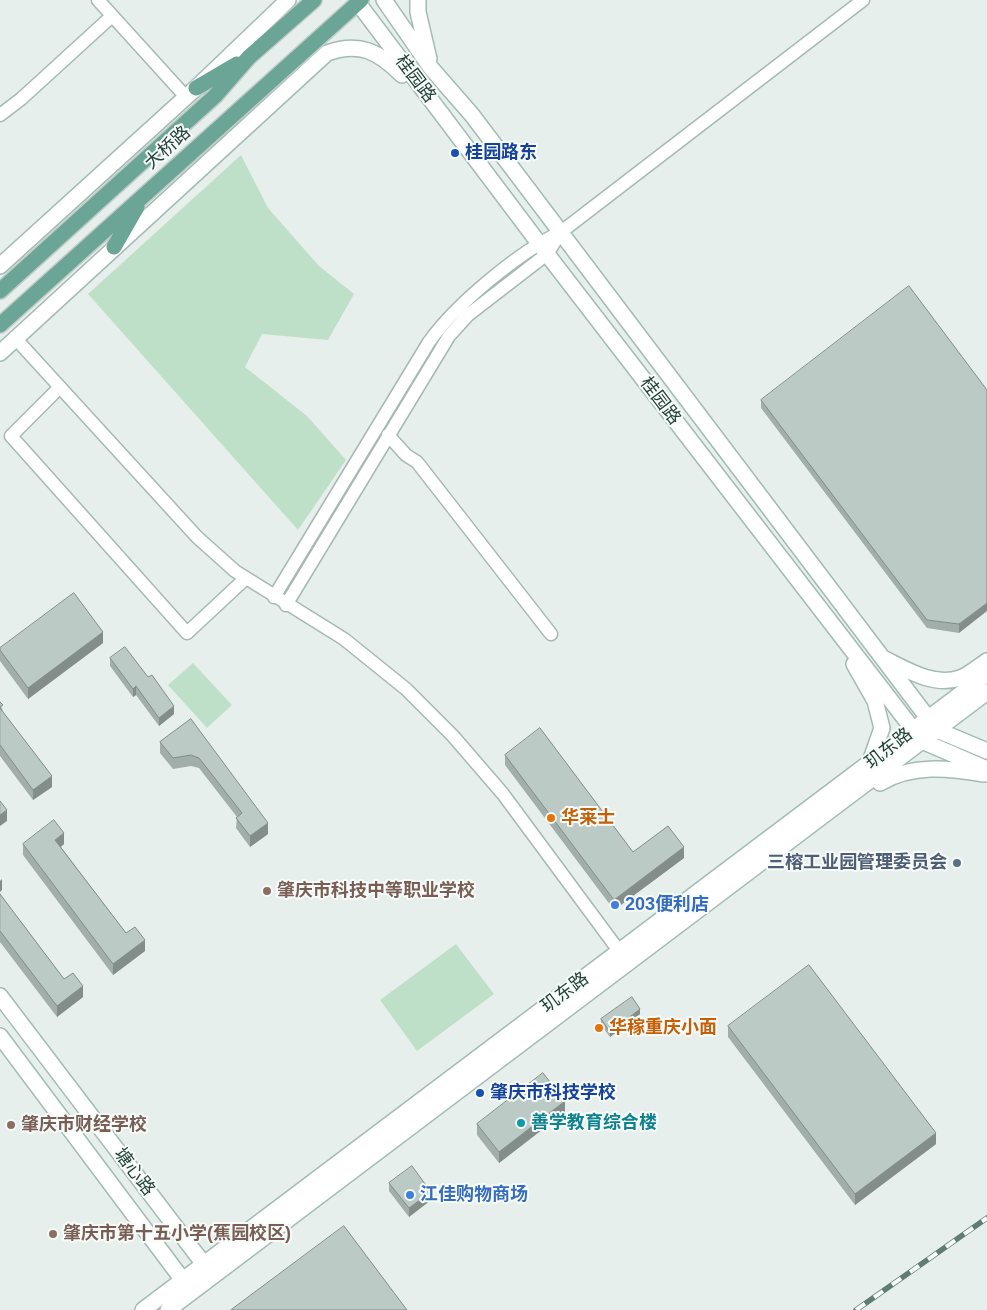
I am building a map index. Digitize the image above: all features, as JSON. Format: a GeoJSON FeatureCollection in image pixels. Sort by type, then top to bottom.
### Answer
{"type":"FeatureCollection","features":[{"type":"Feature","properties":{"kind":"main road"},"geometry":{"type":"LineString","coordinates":[[0,266],[191,92],[288,0]]}},
{"type":"Feature","properties":{"kind":"main road","name":"大桥路"},"geometry":{"type":"LineString","coordinates":[[0,292],[215,96],[249,57],[314,0]]}},
{"type":"Feature","properties":{"kind":"main road","name":"桂园路"},"geometry":{"type":"LineString","coordinates":[[384,0],[432,68],[472,115],[933,724]]}},
{"type":"Feature","properties":{"kind":"main road"},"geometry":{"type":"LineString","coordinates":[[418,0],[418,12],[432,68]]}},
{"type":"Feature","properties":{"kind":"main road","name":"大桥路"},"geometry":{"type":"LineString","coordinates":[[0,325],[359,1]]}},
{"type":"Feature","properties":{"kind":"main road","name":"桂园路"},"geometry":{"type":"LineString","coordinates":[[359,1],[434,105],[917,736],[987,769]]}},
{"type":"Feature","properties":{"kind":"main road"},"geometry":{"type":"LineString","coordinates":[[0,353],[327,53],[340,49],[375,52],[384,57],[434,105]]}},
{"type":"Feature","properties":{"kind":"main road"},"geometry":{"type":"LineString","coordinates":[[191,92],[249,57]]}},
{"type":"Feature","properties":{"kind":"main road"},"geometry":{"type":"LineString","coordinates":[[114,247],[142,197]]}},
{"type":"Feature","properties":{"kind":"main road"},"geometry":{"type":"LineString","coordinates":[[842,638],[860,678],[875,702],[882,728],[868,766]]}},
{"type":"Feature","properties":{"kind":"main road"},"geometry":{"type":"LineString","coordinates":[[882,657],[917,674],[938,680],[960,678],[987,661]]}},
{"type":"Feature","properties":{"kind":"main road","name":"玑东路"},"geometry":{"type":"LineString","coordinates":[[624,957],[853,793],[933,724],[987,674]]}},
{"type":"Feature","properties":{"kind":"main road","name":"玑东路"},"geometry":{"type":"LineString","coordinates":[[933,724],[987,692]]}},
{"type":"Feature","properties":{"kind":"main road"},"geometry":{"type":"LineString","coordinates":[[933,724],[987,751]]}},
{"type":"Feature","properties":{"kind":"main road","name":"玑东路"},"geometry":{"type":"LineString","coordinates":[[143,1310],[188,1286],[624,957],[868,766],[917,736]]}},
{"type":"Feature","properties":{"kind":"main road"},"geometry":{"type":"LineString","coordinates":[[853,793],[869,789],[896,774],[928,768],[987,775]]}},
{"type":"Feature","properties":{"kind":"main road","name":"塘心路"},"geometry":{"type":"LineString","coordinates":[[0,996],[208,1270]]}},
{"type":"Feature","properties":{"kind":"main road","name":"塘心路"},"geometry":{"type":"LineString","coordinates":[[0,1036],[188,1286]]}},
{"type":"Feature","properties":{"kind":"main road","name":"玑东路"},"geometry":{"type":"LineString","coordinates":[[168,1310],[188,1286]]}},
{"type":"Feature","properties":{"kind":"street"},"geometry":{"type":"LineString","coordinates":[[98,0],[112,16],[191,92]]}},
{"type":"Feature","properties":{"kind":"street"},"geometry":{"type":"LineString","coordinates":[[286,605],[440,348],[458,325],[561,232],[863,0]]}},
{"type":"Feature","properties":{"kind":"street"},"geometry":{"type":"LineString","coordinates":[[0,115],[21,99],[112,16]]}},
{"type":"Feature","properties":{"kind":"street"},"geometry":{"type":"LineString","coordinates":[[274,597],[437,331],[459,306],[543,248]]}},
{"type":"Feature","properties":{"kind":"street"},"geometry":{"type":"LineString","coordinates":[[16,339],[197,537],[246,578],[286,605],[344,639],[406,689],[454,736],[503,794],[624,957]]}},
{"type":"Feature","properties":{"kind":"street"},"geometry":{"type":"LineString","coordinates":[[60,387],[11,436],[187,632],[246,578]]}},
{"type":"Feature","properties":{"kind":"street"},"geometry":{"type":"LineString","coordinates":[[388,435],[406,455],[417,462],[551,634]]}},
{"type":"Feature","properties":{"kind":"green space"},"geometry":{"type":"Polygon","coordinates":[[[241,155],[268,208],[319,266],[354,294],[328,340],[262,334],[245,367],[307,416],[346,460],[298,530],[88,294],[241,155]]]}},
{"type":"Feature","properties":{"kind":"green space"},"geometry":{"type":"Polygon","coordinates":[[[193,663],[232,705],[207,728],[168,685],[193,663]]]}},
{"type":"Feature","properties":{"kind":"green space"},"geometry":{"type":"Polygon","coordinates":[[[456,944],[494,994],[417,1051],[380,1000],[456,944]]]}},
{"type":"Feature","properties":{"kind":"building"},"geometry":{"type":"Polygon","coordinates":[[[909,286],[987,390],[987,603],[959,624],[927,620],[761,400],[909,286]]]}},
{"type":"Feature","properties":{"kind":"building"},"geometry":{"type":"Polygon","coordinates":[[[74,593],[103,632],[28,688],[0,648],[74,593]]]}},
{"type":"Feature","properties":{"kind":"building"},"geometry":{"type":"Polygon","coordinates":[[[125,647],[148,677],[152,675],[174,706],[159,718],[136,686],[133,689],[110,658],[125,647]]]}},
{"type":"Feature","properties":{"kind":"building"},"geometry":{"type":"Polygon","coordinates":[[[0,708],[52,776],[33,790],[0,745],[0,708]]]}},
{"type":"Feature","properties":{"kind":"building"},"geometry":{"type":"Polygon","coordinates":[[[191,719],[268,823],[250,836],[236,818],[242,813],[199,758],[191,755],[173,758],[160,742],[191,719]]]}},
{"type":"Feature","properties":{"kind":"building"},"geometry":{"type":"Polygon","coordinates":[[[540,728],[633,852],[668,826],[684,847],[614,900],[505,755],[540,728]]]}},
{"type":"Feature","properties":{"kind":"building"},"geometry":{"type":"Polygon","coordinates":[[[0,801],[7,810],[0,815],[0,801]]]}},
{"type":"Feature","properties":{"kind":"building"},"geometry":{"type":"Polygon","coordinates":[[[54,820],[64,833],[55,840],[126,933],[135,927],[145,940],[113,964],[23,844],[54,820]]]}},
{"type":"Feature","properties":{"kind":"building"},"geometry":{"type":"Polygon","coordinates":[[[0,894],[64,979],[73,973],[83,986],[57,1006],[0,931],[0,894]]]}},
{"type":"Feature","properties":{"kind":"building"},"geometry":{"type":"Polygon","coordinates":[[[809,965],[936,1133],[855,1194],[728,1026],[809,965]]]}},
{"type":"Feature","properties":{"kind":"building"},"geometry":{"type":"Polygon","coordinates":[[[632,997],[640,1009],[610,1032],[601,1019],[632,997]]]}},
{"type":"Feature","properties":{"kind":"building","name":"善学教育综合楼"},"geometry":{"type":"Polygon","coordinates":[[[543,1073],[565,1101],[499,1152],[477,1124],[543,1073]]]}},
{"type":"Feature","properties":{"kind":"building","name":"江佳购物商场"},"geometry":{"type":"Polygon","coordinates":[[[412,1166],[431,1192],[409,1208],[389,1183],[412,1166]]]}},
{"type":"Feature","properties":{"kind":"building"},"geometry":{"type":"Polygon","coordinates":[[[344,1226],[407,1310],[231,1310],[344,1226]]]}},
{"type":"Feature","properties":{"kind":"railway"},"geometry":{"type":"LineString","coordinates":[[856,1310],[987,1218]]}},
{"type":"Feature","properties":{"kind":"place","name":"桂园路东"},"geometry":{"type":"Point","coordinates":[455,153]}},
{"type":"Feature","properties":{"kind":"place","name":"华莱士"},"geometry":{"type":"Point","coordinates":[551,818]}},
{"type":"Feature","properties":{"kind":"place","name":"三榕工业园管理委员会"},"geometry":{"type":"Point","coordinates":[957,863]}},
{"type":"Feature","properties":{"kind":"place","name":"肇庆市科技中等职业学校"},"geometry":{"type":"Point","coordinates":[267,891]}},
{"type":"Feature","properties":{"kind":"place","name":"203便利店"},"geometry":{"type":"Point","coordinates":[615,905]}},
{"type":"Feature","properties":{"kind":"place","name":"华稼重庆小面"},"geometry":{"type":"Point","coordinates":[599,1028]}},
{"type":"Feature","properties":{"kind":"place","name":"肇庆市科技学校"},"geometry":{"type":"Point","coordinates":[480,1093]}},
{"type":"Feature","properties":{"kind":"place","name":"善学教育综合楼"},"geometry":{"type":"Point","coordinates":[521,1123]}},
{"type":"Feature","properties":{"kind":"place","name":"肇庆市财经学校"},"geometry":{"type":"Point","coordinates":[11,1125]}},
{"type":"Feature","properties":{"kind":"place","name":"江佳购物商场"},"geometry":{"type":"Point","coordinates":[410,1195]}},
{"type":"Feature","properties":{"kind":"place","name":"肇庆市第十五小学(蕉园校区)"},"geometry":{"type":"Point","coordinates":[53,1234]}}]}
